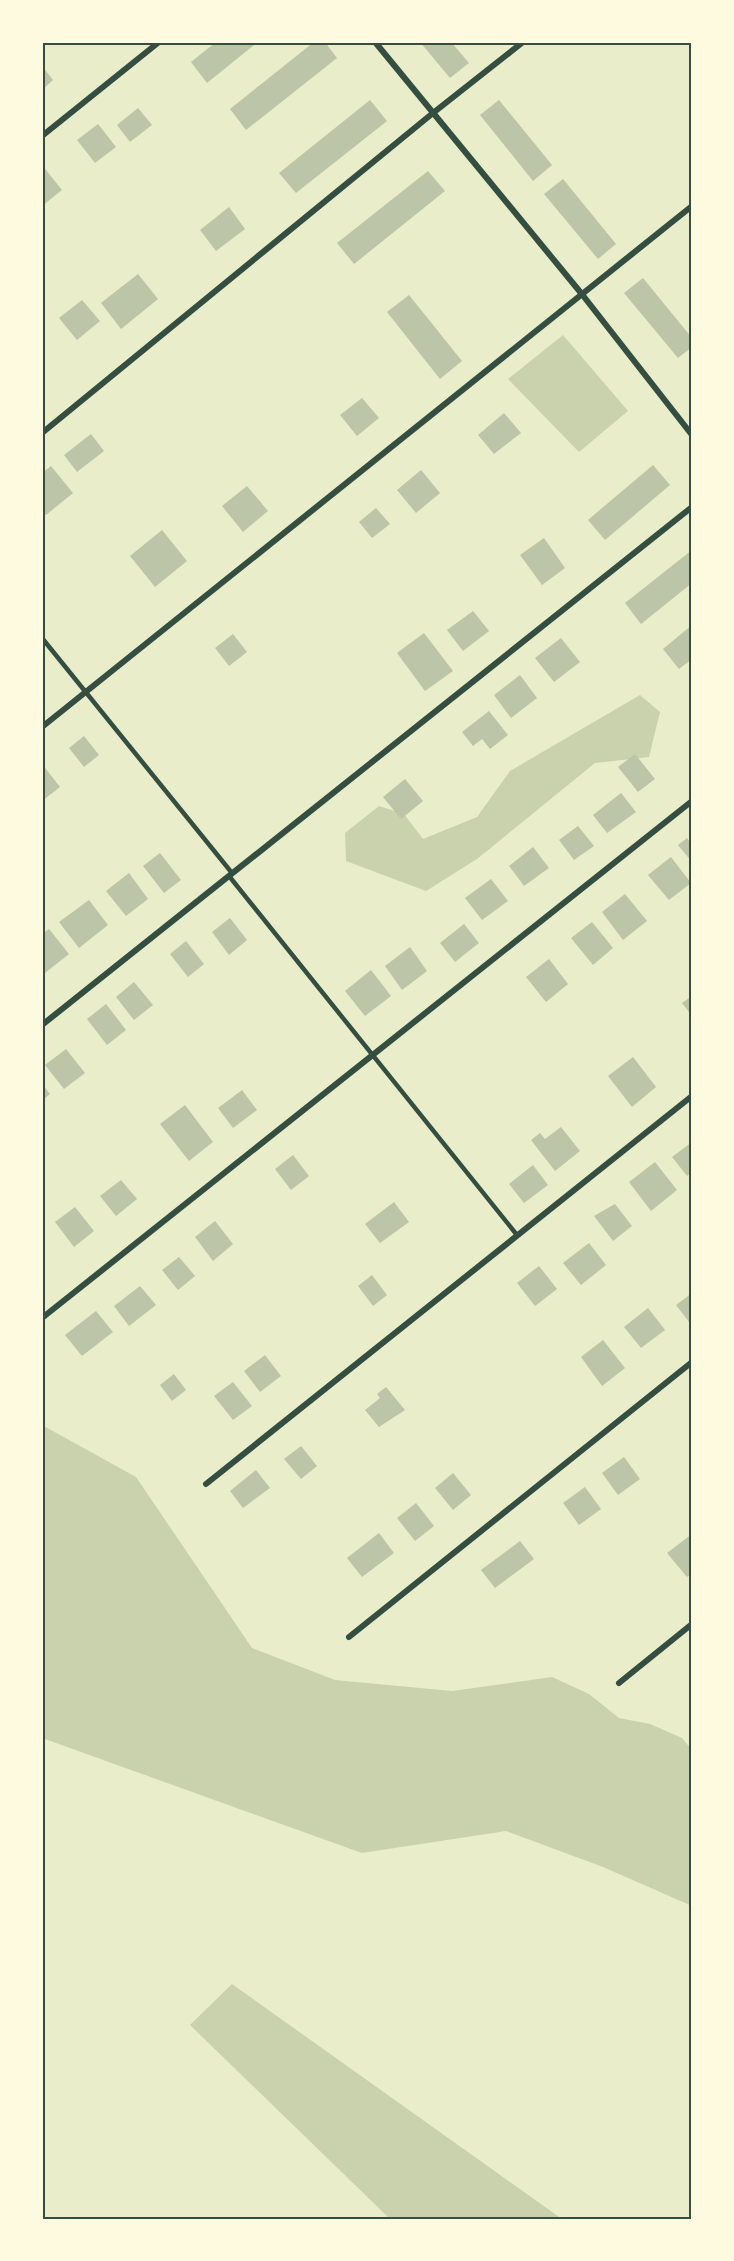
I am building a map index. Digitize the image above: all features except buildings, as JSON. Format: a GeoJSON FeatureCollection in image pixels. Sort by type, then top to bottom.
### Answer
{"type":"FeatureCollection","features":[{"type":"Feature","properties":{"kind":"street"},"geometry":{"type":"LineString","coordinates":[[42,136],[159,42]]}},
{"type":"Feature","properties":{"kind":"street"},"geometry":{"type":"LineString","coordinates":[[375,42],[581,293],[692,435]]}},
{"type":"Feature","properties":{"kind":"street"},"geometry":{"type":"LineString","coordinates":[[42,433],[433,112],[523,42]]}},
{"type":"Feature","properties":{"kind":"street"},"geometry":{"type":"LineString","coordinates":[[42,727],[692,206]]}},
{"type":"Feature","properties":{"kind":"street"},"geometry":{"type":"LineString","coordinates":[[42,1025],[692,507]]}},
{"type":"Feature","properties":{"kind":"street"},"geometry":{"type":"LineString","coordinates":[[42,1318],[692,801]]}},
{"type":"Feature","properties":{"kind":"street"},"geometry":{"type":"LineString","coordinates":[[206,1484],[692,1096]]}},
{"type":"Feature","properties":{"kind":"street"},"geometry":{"type":"LineString","coordinates":[[349,1637],[692,1362]]}},
{"type":"Feature","properties":{"kind":"street"},"geometry":{"type":"LineString","coordinates":[[619,1683],[692,1624]]}},
{"type":"Feature","properties":{"kind":"lane"},"geometry":{"type":"LineString","coordinates":[[42,638],[518,1235]]}},
{"type":"Feature","properties":{"kind":"green space"},"geometry":{"type":"Polygon","coordinates":[[[563,335],[628,411],[579,452],[508,379],[563,335]]]}},
{"type":"Feature","properties":{"kind":"green space"},"geometry":{"type":"Polygon","coordinates":[[[640,695],[660,712],[649,757],[595,763],[477,859],[426,891],[346,861],[345,833],[379,806],[404,814],[423,839],[477,817],[510,771],[640,695]]]}},
{"type":"Feature","properties":{"kind":"green space"},"geometry":{"type":"Polygon","coordinates":[[[42,1425],[136,1477],[252,1648],[335,1680],[452,1691],[552,1677],[589,1694],[619,1718],[650,1724],[682,1738],[692,1750],[692,1906],[603,1867],[506,1831],[362,1853],[42,1738],[42,1425]]]}},
{"type":"Feature","properties":{"kind":"green space"},"geometry":{"type":"Polygon","coordinates":[[[232,1984],[562,2219],[390,2219],[190,2025],[232,1984]]]}}]}
